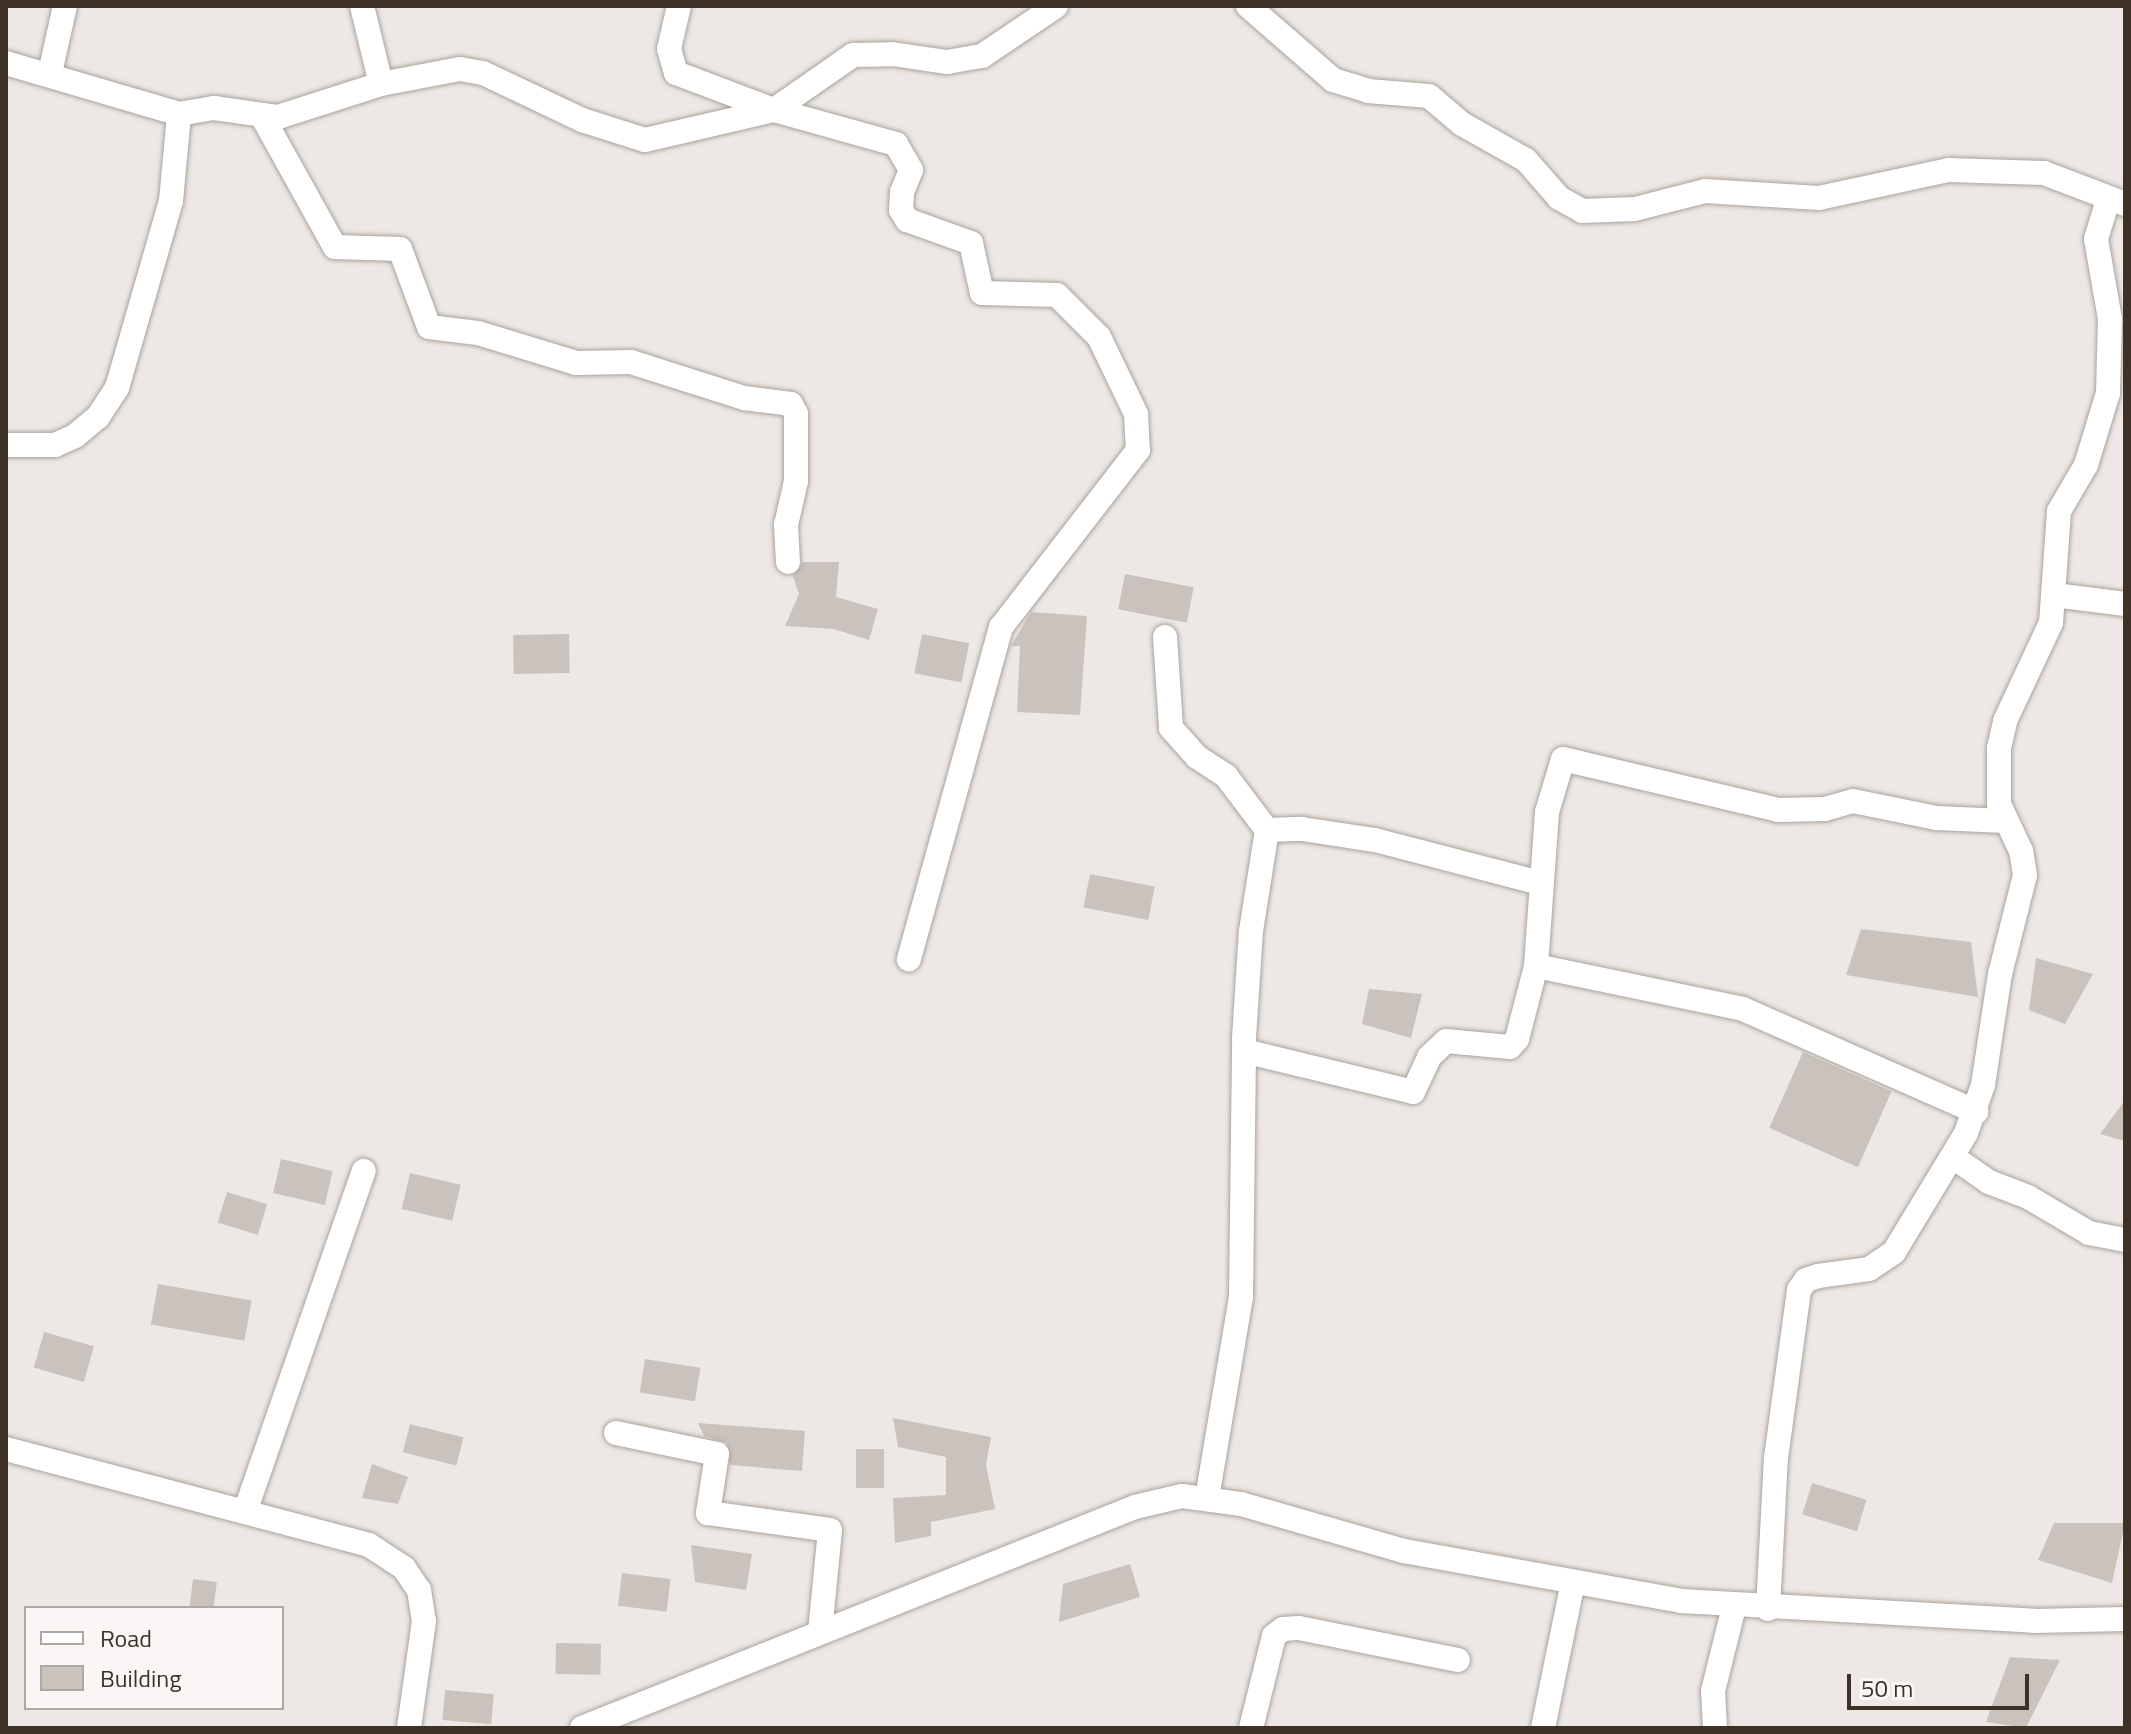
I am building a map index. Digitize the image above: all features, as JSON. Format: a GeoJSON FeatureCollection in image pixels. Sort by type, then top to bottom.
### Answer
{"type":"FeatureCollection","features":[{"type":"Feature","properties":{"kind":"street"},"geometry":{"type":"LineString","coordinates":[[50,73],[65,6]]}},
{"type":"Feature","properties":{"kind":"street"},"geometry":{"type":"LineString","coordinates":[[362,6],[381,84]]}},
{"type":"Feature","properties":{"kind":"street"},"geometry":{"type":"LineString","coordinates":[[679,6],[669,49],[676,73],[774,110],[896,144],[911,170],[902,192],[901,210],[907,220],[971,243],[982,293],[1043,292],[1057,295],[1082,318],[1099,337],[1121,381],[1141,438],[1138,450],[1001,627],[909,959]]}},
{"type":"Feature","properties":{"kind":"street"},"geometry":{"type":"LineString","coordinates":[[6,63],[50,73],[120,100],[179,114],[214,108],[262,116],[287,116],[381,84],[439,70],[483,73],[637,139],[746,120],[774,110],[853,55],[968,60],[1000,48],[1056,6]]}},
{"type":"Feature","properties":{"kind":"street"},"geometry":{"type":"LineString","coordinates":[[1248,6],[1333,80],[1368,91],[1429,96],[1462,124],[1526,160],[1567,205],[1582,211],[1635,209],[1705,191],[1819,198],[1949,170],[2044,173],[2116,202],[2096,239],[2110,319],[2108,393],[2086,465],[2059,511],[2054,595],[2045,642],[2005,721],[1996,769],[2005,821],[2021,851],[2025,875],[2003,958],[1976,1112],[1953,1157],[1894,1252],[1869,1269],[1806,1280],[1799,1290],[1776,1458],[1768,1609]]}},
{"type":"Feature","properties":{"kind":"street"},"geometry":{"type":"LineString","coordinates":[[6,445],[55,445],[75,436],[98,417],[117,388],[171,201],[179,114]]}},
{"type":"Feature","properties":{"kind":"street"},"geometry":{"type":"LineString","coordinates":[[262,116],[335,247],[400,249],[429,327],[478,333],[576,363],[631,362],[744,398],[791,404],[796,414],[796,481],[786,525],[788,562]]}},
{"type":"Feature","properties":{"kind":"street"},"geometry":{"type":"LineString","coordinates":[[2054,595],[2125,604]]}},
{"type":"Feature","properties":{"kind":"street"},"geometry":{"type":"LineString","coordinates":[[1165,637],[1171,728],[1197,757],[1226,776],[1267,830],[1251,931],[1244,1051],[1241,1297],[1207,1498]]}},
{"type":"Feature","properties":{"kind":"street"},"geometry":{"type":"LineString","coordinates":[[1244,1051],[1413,1092],[1429,1057],[1446,1041],[1510,1047],[1523,1023],[1536,966],[1540,883],[1551,789],[1559,761],[1567,758],[1778,810],[1825,809],[1853,801],[1936,818],[2005,821]]}},
{"type":"Feature","properties":{"kind":"street"},"geometry":{"type":"LineString","coordinates":[[1267,830],[1302,829],[1375,840],[1540,883]]}},
{"type":"Feature","properties":{"kind":"street"},"geometry":{"type":"LineString","coordinates":[[1536,966],[1743,1009],[1976,1112]]}},
{"type":"Feature","properties":{"kind":"street"},"geometry":{"type":"LineString","coordinates":[[1953,1157],[1989,1182],[2028,1197],[2089,1233],[2125,1240]]}},
{"type":"Feature","properties":{"kind":"street"},"geometry":{"type":"LineString","coordinates":[[246,1509],[364,1171]]}},
{"type":"Feature","properties":{"kind":"street"},"geometry":{"type":"LineString","coordinates":[[616,1433],[717,1454],[708,1513],[830,1530],[820,1632]]}},
{"type":"Feature","properties":{"kind":"street"},"geometry":{"type":"LineString","coordinates":[[6,1449],[246,1509],[369,1545],[404,1568],[419,1590],[424,1621],[409,1728]]}},
{"type":"Feature","properties":{"kind":"street"},"geometry":{"type":"LineString","coordinates":[[582,1728],[1155,1500],[1207,1498],[1404,1551],[1734,1607],[2034,1621],[2125,1619]]}},
{"type":"Feature","properties":{"kind":"street"},"geometry":{"type":"LineString","coordinates":[[1543,1728],[1573,1582]]}},
{"type":"Feature","properties":{"kind":"street"},"geometry":{"type":"LineString","coordinates":[[1715,1728],[1713,1691],[1734,1607]]}},
{"type":"Feature","properties":{"kind":"street"},"geometry":{"type":"LineString","coordinates":[[1251,1728],[1274,1636],[1283,1629],[1458,1660]]}},
{"type":"Feature","properties":{"kind":"building"},"geometry":{"type":"Polygon","coordinates":[[[803,562],[839,562],[836,597],[878,609],[869,640],[834,629],[785,626],[799,594],[793,576],[803,562]]]}},
{"type":"Feature","properties":{"kind":"building"},"geometry":{"type":"Polygon","coordinates":[[[1125,574],[1194,587],[1187,623],[1118,609],[1125,574]]]}},
{"type":"Feature","properties":{"kind":"building"},"geometry":{"type":"Polygon","coordinates":[[[1031,612],[1087,616],[1080,715],[1017,712],[1020,646],[1011,646],[1031,612]]]}},
{"type":"Feature","properties":{"kind":"building"},"geometry":{"type":"Polygon","coordinates":[[[569,634],[570,673],[514,674],[513,635],[569,634]]]}},
{"type":"Feature","properties":{"kind":"building"},"geometry":{"type":"Polygon","coordinates":[[[922,634],[969,643],[961,682],[914,673],[922,634]]]}},
{"type":"Feature","properties":{"kind":"building"},"geometry":{"type":"Polygon","coordinates":[[[1090,874],[1155,887],[1148,920],[1084,907],[1090,874]]]}},
{"type":"Feature","properties":{"kind":"building"},"geometry":{"type":"Polygon","coordinates":[[[1861,929],[1971,942],[1978,997],[1846,975],[1861,929]]]}},
{"type":"Feature","properties":{"kind":"building"},"geometry":{"type":"Polygon","coordinates":[[[2036,958],[2093,974],[2065,1024],[2029,1010],[2036,958]]]}},
{"type":"Feature","properties":{"kind":"building"},"geometry":{"type":"Polygon","coordinates":[[[1369,989],[1422,994],[1411,1038],[1362,1024],[1369,989]]]}},
{"type":"Feature","properties":{"kind":"building"},"geometry":{"type":"Polygon","coordinates":[[[1803,1052],[1892,1091],[1858,1167],[1769,1128],[1803,1052]]]}},
{"type":"Feature","properties":{"kind":"building"},"geometry":{"type":"Polygon","coordinates":[[[2125,1100],[2125,1141],[2100,1134],[2125,1100]]]}},
{"type":"Feature","properties":{"kind":"building"},"geometry":{"type":"Polygon","coordinates":[[[281,1159],[333,1171],[325,1205],[273,1193],[281,1159]]]}},
{"type":"Feature","properties":{"kind":"building"},"geometry":{"type":"Polygon","coordinates":[[[410,1173],[461,1185],[452,1221],[402,1209],[410,1173]]]}},
{"type":"Feature","properties":{"kind":"building"},"geometry":{"type":"Polygon","coordinates":[[[227,1192],[267,1204],[258,1235],[218,1223],[227,1192]]]}},
{"type":"Feature","properties":{"kind":"building"},"geometry":{"type":"Polygon","coordinates":[[[158,1284],[252,1300],[244,1341],[151,1324],[158,1284]]]}},
{"type":"Feature","properties":{"kind":"building"},"geometry":{"type":"Polygon","coordinates":[[[44,1332],[94,1346],[84,1382],[34,1368],[44,1332]]]}},
{"type":"Feature","properties":{"kind":"building"},"geometry":{"type":"Polygon","coordinates":[[[645,1359],[700,1368],[695,1401],[640,1393],[645,1359]]]}},
{"type":"Feature","properties":{"kind":"building"},"geometry":{"type":"Polygon","coordinates":[[[893,1418],[991,1437],[986,1465],[995,1509],[931,1522],[931,1536],[895,1543],[893,1498],[946,1495],[946,1457],[898,1447],[893,1418]]]}},
{"type":"Feature","properties":{"kind":"building"},"geometry":{"type":"Polygon","coordinates":[[[698,1423],[805,1431],[802,1471],[730,1465],[727,1443],[704,1436],[698,1423]]]}},
{"type":"Feature","properties":{"kind":"building"},"geometry":{"type":"Polygon","coordinates":[[[410,1424],[463,1437],[456,1465],[403,1452],[410,1424]]]}},
{"type":"Feature","properties":{"kind":"building"},"geometry":{"type":"Polygon","coordinates":[[[856,1449],[884,1449],[884,1488],[856,1488],[856,1449]]]}},
{"type":"Feature","properties":{"kind":"building"},"geometry":{"type":"Polygon","coordinates":[[[372,1464],[408,1477],[398,1504],[362,1498],[372,1464]]]}},
{"type":"Feature","properties":{"kind":"building"},"geometry":{"type":"Polygon","coordinates":[[[1812,1483],[1867,1500],[1857,1531],[1802,1515],[1812,1483]]]}},
{"type":"Feature","properties":{"kind":"building"},"geometry":{"type":"Polygon","coordinates":[[[2054,1523],[2125,1523],[2112,1583],[2038,1560],[2054,1523]]]}},
{"type":"Feature","properties":{"kind":"building"},"geometry":{"type":"Polygon","coordinates":[[[691,1545],[752,1554],[746,1590],[695,1582],[691,1545]]]}},
{"type":"Feature","properties":{"kind":"building"},"geometry":{"type":"Polygon","coordinates":[[[1130,1564],[1140,1597],[1059,1622],[1063,1584],[1130,1564]]]}},
{"type":"Feature","properties":{"kind":"building"},"geometry":{"type":"Polygon","coordinates":[[[622,1573],[671,1579],[667,1612],[618,1606],[622,1573]]]}},
{"type":"Feature","properties":{"kind":"building"},"geometry":{"type":"Polygon","coordinates":[[[193,1579],[217,1582],[214,1606],[190,1606],[193,1579]]]}},
{"type":"Feature","properties":{"kind":"building"},"geometry":{"type":"Polygon","coordinates":[[[556,1643],[601,1644],[600,1675],[555,1674],[556,1643]]]}},
{"type":"Feature","properties":{"kind":"building"},"geometry":{"type":"Polygon","coordinates":[[[2010,1657],[2060,1660],[2026,1728],[1986,1722],[2010,1657]]]}},
{"type":"Feature","properties":{"kind":"building"},"geometry":{"type":"Polygon","coordinates":[[[445,1690],[494,1694],[491,1724],[442,1720],[445,1690]]]}}]}
